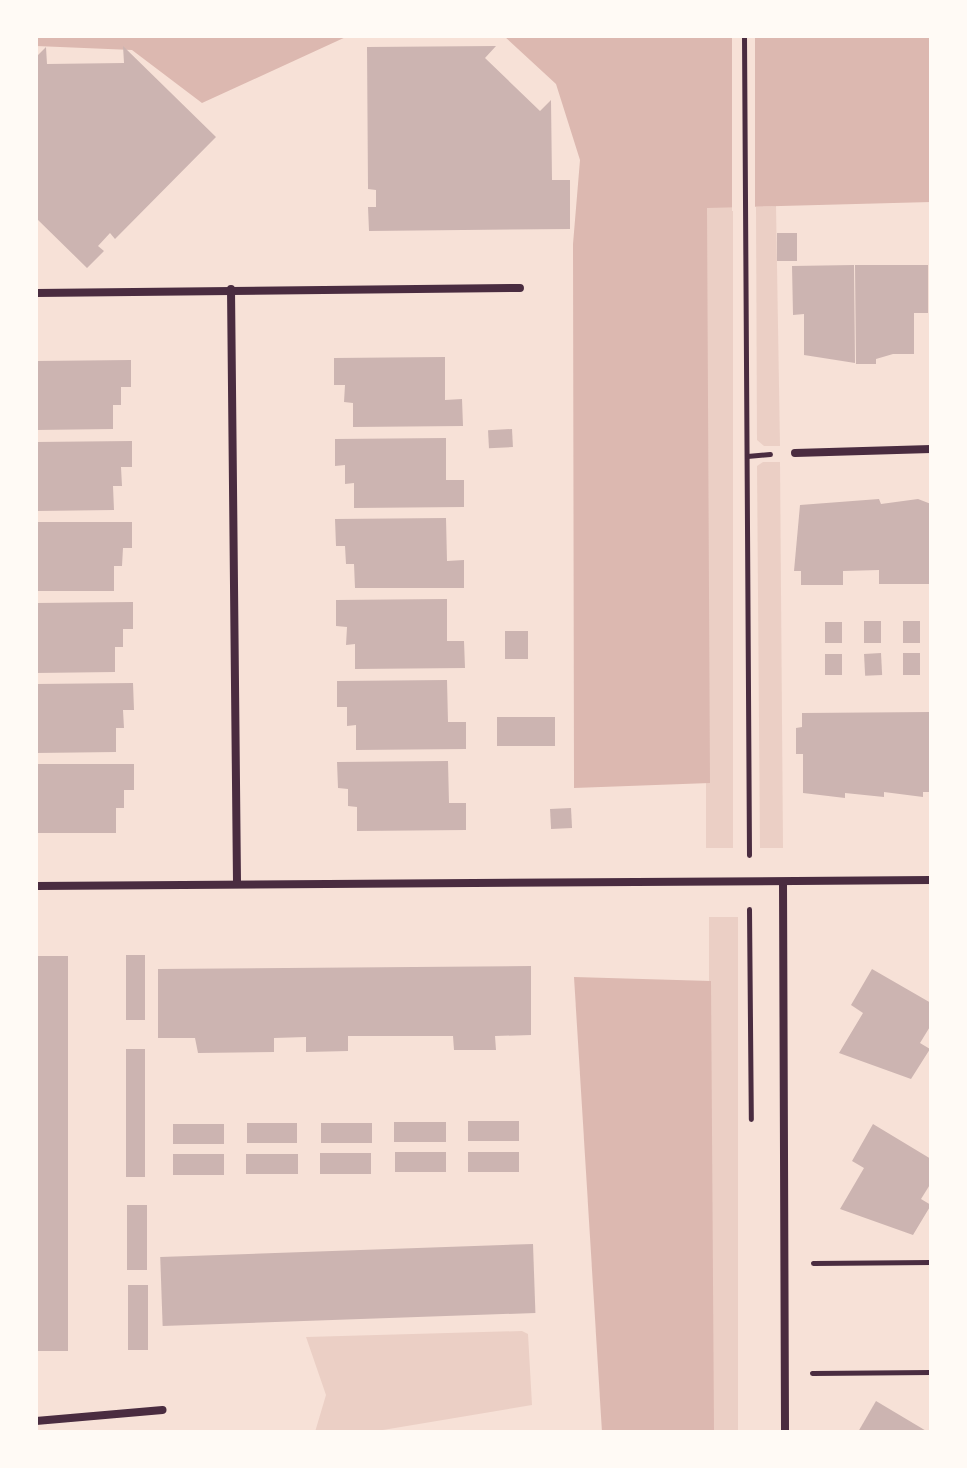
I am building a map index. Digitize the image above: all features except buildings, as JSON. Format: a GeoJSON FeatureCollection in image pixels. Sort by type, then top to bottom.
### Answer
{"type":"FeatureCollection","features":[{"type":"Feature","properties":{"kind":"street"},"geometry":{"type":"LineString","coordinates":[[36,293],[520,288]]}},
{"type":"Feature","properties":{"kind":"street"},"geometry":{"type":"LineString","coordinates":[[231,289],[237,883]]}},
{"type":"Feature","properties":{"kind":"street"},"geometry":{"type":"LineString","coordinates":[[795,453],[931,449]]}},
{"type":"Feature","properties":{"kind":"street"},"geometry":{"type":"LineString","coordinates":[[36,886],[931,880]]}},
{"type":"Feature","properties":{"kind":"street"},"geometry":{"type":"LineString","coordinates":[[783,882],[785,1432]]}},
{"type":"Feature","properties":{"kind":"street"},"geometry":{"type":"LineString","coordinates":[[36,1421],[163,1410]]}},
{"type":"Feature","properties":{"kind":"path"},"geometry":{"type":"LineString","coordinates":[[744,36],[751,1133]]}},
{"type":"Feature","properties":{"kind":"path"},"geometry":{"type":"LineString","coordinates":[[784,1263],[931,1262]]}},
{"type":"Feature","properties":{"kind":"path"},"geometry":{"type":"LineString","coordinates":[[785,1373],[931,1372]]}},
{"type":"Feature","properties":{"kind":"shaded area"},"geometry":{"type":"Polygon","coordinates":[[[36,36],[348,36],[202,103],[132,50],[36,46],[36,36]]]}},
{"type":"Feature","properties":{"kind":"shaded area"},"geometry":{"type":"Polygon","coordinates":[[[504,36],[931,36],[931,202],[707,208],[710,783],[574,788],[573,244],[580,160],[556,84],[504,36]]]}},
{"type":"Feature","properties":{"kind":"shaded area"},"geometry":{"type":"Polygon","coordinates":[[[776,206],[780,446],[764,446],[757,440],[756,207],[776,206]]]}},
{"type":"Feature","properties":{"kind":"shaded area"},"geometry":{"type":"Polygon","coordinates":[[[706,207],[733,207],[733,848],[706,848],[706,207]]]}},
{"type":"Feature","properties":{"kind":"shaded area"},"geometry":{"type":"Polygon","coordinates":[[[763,462],[780,462],[783,848],[760,848],[757,466],[763,462]]]}},
{"type":"Feature","properties":{"kind":"shaded area"},"geometry":{"type":"Polygon","coordinates":[[[709,917],[738,917],[738,1432],[709,1432],[709,917]]]}},
{"type":"Feature","properties":{"kind":"shaded area"},"geometry":{"type":"Polygon","coordinates":[[[574,977],[711,981],[714,1432],[602,1432],[574,977]]]}},
{"type":"Feature","properties":{"kind":"shaded area"},"geometry":{"type":"Polygon","coordinates":[[[522,1331],[528,1334],[532,1405],[371,1432],[315,1432],[326,1395],[306,1337],[522,1331]]]}},
{"type":"Feature","properties":{"kind":"pier"},"geometry":{"type":"Polygon","coordinates":[[[732,36],[755,36],[755,211],[732,211],[732,36]]]}}]}
